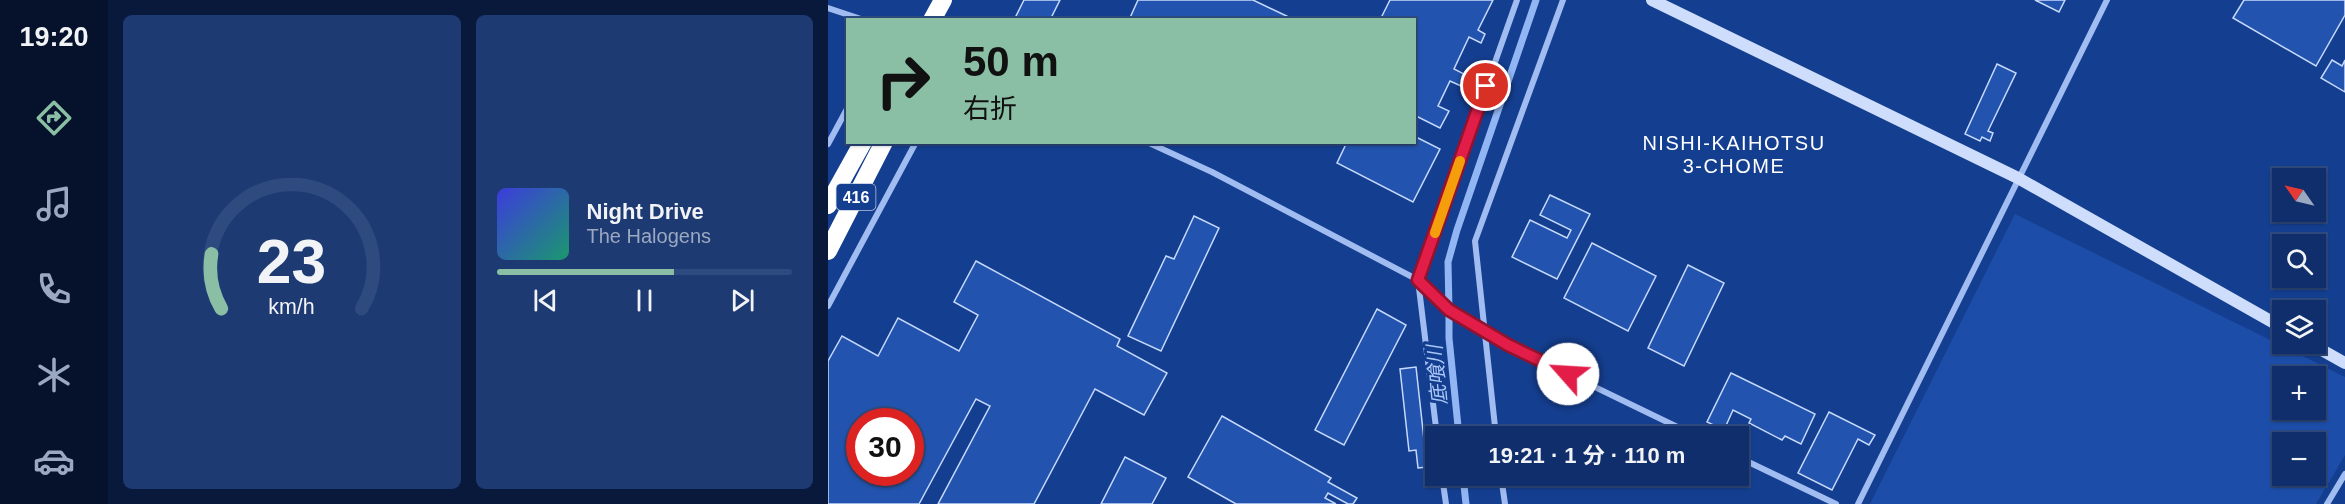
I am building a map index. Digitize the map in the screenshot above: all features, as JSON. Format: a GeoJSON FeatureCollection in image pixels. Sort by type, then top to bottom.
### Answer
{"type":"FeatureCollection","features":[{"type":"Feature","properties":{"kind":"highway"},"geometry":{"type":"LineString","coordinates":[[933,18],[943,0]]}},
{"type":"Feature","properties":{"kind":"highway"},"geometry":{"type":"LineString","coordinates":[[946,18],[953,0]]}},
{"type":"Feature","properties":{"kind":"highway","name":"416"},"geometry":{"type":"LineString","coordinates":[[828,205],[862,144]]}},
{"type":"Feature","properties":{"kind":"highway","name":"416"},"geometry":{"type":"LineString","coordinates":[[828,251],[883,144]]}},
{"type":"Feature","properties":{"kind":"street"},"geometry":{"type":"LineString","coordinates":[[1436,426],[1418,280],[1517,0]]}},
{"type":"Feature","properties":{"kind":"street"},"geometry":{"type":"LineString","coordinates":[[1495,426],[1475,241],[1563,0]]}},
{"type":"Feature","properties":{"kind":"street"},"geometry":{"type":"LineString","coordinates":[[1652,0],[2018,178],[2272,322]]}},
{"type":"Feature","properties":{"kind":"street"},"geometry":{"type":"LineString","coordinates":[[1858,504],[2107,0]]}},
{"type":"Feature","properties":{"kind":"street"},"geometry":{"type":"LineString","coordinates":[[828,8],[858,18]]}},
{"type":"Feature","properties":{"kind":"street"},"geometry":{"type":"LineString","coordinates":[[828,144],[846,111]]}},
{"type":"Feature","properties":{"kind":"street"},"geometry":{"type":"LineString","coordinates":[[828,306],[915,144]]}},
{"type":"Feature","properties":{"kind":"street"},"geometry":{"type":"LineString","coordinates":[[1151,144],[1212,172],[1418,280],[1449,310],[1508,345],[1675,426]]}},
{"type":"Feature","properties":{"kind":"street"},"geometry":{"type":"LineString","coordinates":[[2326,352],[2345,363]]}},
{"type":"Feature","properties":{"kind":"street"},"geometry":{"type":"LineString","coordinates":[[1749,462],[1836,504]]}},
{"type":"Feature","properties":{"kind":"street"},"geometry":{"type":"LineString","coordinates":[[2327,504],[2345,474]]}},
{"type":"Feature","properties":{"kind":"street"},"geometry":{"type":"LineString","coordinates":[[1443,486],[1446,504]]}},
{"type":"Feature","properties":{"kind":"street"},"geometry":{"type":"LineString","coordinates":[[1502,486],[1505,504]]}},
{"type":"Feature","properties":{"kind":"shaded area"},"geometry":{"type":"Polygon","coordinates":[[[2015,214],[2272,341],[2272,354],[2298,354],[2323,366],[2272,366],[2272,420],[2326,420],[2326,368],[2345,377],[2345,455],[2316,504],[1870,504],[2015,214]]]}},
{"type":"Feature","properties":{"kind":"building"},"geometry":{"type":"Polygon","coordinates":[[[1024,0],[1060,0],[1051,18],[1015,18],[1024,0]]]}},
{"type":"Feature","properties":{"kind":"building"},"geometry":{"type":"Polygon","coordinates":[[[1138,0],[1253,0],[1291,18],[1130,18],[1138,0]]]}},
{"type":"Feature","properties":{"kind":"building"},"geometry":{"type":"Polygon","coordinates":[[[1390,0],[1493,0],[1478,30],[1485,34],[1481,43],[1469,37],[1454,69],[1466,75],[1461,86],[1450,81],[1438,106],[1449,111],[1440,128],[1416,116],[1416,18],[1381,18],[1390,0]]]}},
{"type":"Feature","properties":{"kind":"building"},"geometry":{"type":"Polygon","coordinates":[[[2035,0],[2065,0],[2059,12],[2035,0]]]}},
{"type":"Feature","properties":{"kind":"building"},"geometry":{"type":"Polygon","coordinates":[[[2244,0],[2345,0],[2345,15],[2316,66],[2233,18],[2244,0]]]}},
{"type":"Feature","properties":{"kind":"building"},"geometry":{"type":"Polygon","coordinates":[[[2332,60],[2342,66],[2345,60],[2345,92],[2321,78],[2332,60]]]}},
{"type":"Feature","properties":{"kind":"building"},"geometry":{"type":"Polygon","coordinates":[[[1997,64],[2016,73],[1988,131],[1993,133],[1990,141],[1982,137],[1980,141],[1965,134],[1997,64]]]}},
{"type":"Feature","properties":{"kind":"building"},"geometry":{"type":"Polygon","coordinates":[[[1416,137],[1440,149],[1413,202],[1337,163],[1346,144],[1416,144],[1416,137]]]}},
{"type":"Feature","properties":{"kind":"building"},"geometry":{"type":"Polygon","coordinates":[[[1550,195],[1590,214],[1557,279],[1512,257],[1530,220],[1567,238],[1571,230],[1540,215],[1550,195]]]}},
{"type":"Feature","properties":{"kind":"building"},"geometry":{"type":"Polygon","coordinates":[[[1194,216],[1219,228],[1161,351],[1128,336],[1166,256],[1174,259],[1194,216]]]}},
{"type":"Feature","properties":{"kind":"building"},"geometry":{"type":"Polygon","coordinates":[[[1592,243],[1656,276],[1628,331],[1564,298],[1592,243]]]}},
{"type":"Feature","properties":{"kind":"building"},"geometry":{"type":"Polygon","coordinates":[[[976,261],[1120,339],[1117,346],[1167,373],[1144,415],[1095,389],[1034,504],[938,504],[990,406],[976,399],[919,504],[828,504],[828,361],[842,336],[878,356],[898,318],[959,351],[978,315],[954,302],[976,261]]]}},
{"type":"Feature","properties":{"kind":"building"},"geometry":{"type":"Polygon","coordinates":[[[1688,265],[1724,283],[1684,366],[1648,348],[1688,265]]]}},
{"type":"Feature","properties":{"kind":"building"},"geometry":{"type":"Polygon","coordinates":[[[1377,309],[1406,325],[1344,445],[1315,430],[1377,309]]]}},
{"type":"Feature","properties":{"kind":"building"},"geometry":{"type":"Polygon","coordinates":[[[1416,367],[1425,467],[1418,468],[1416,450],[1409,451],[1400,369],[1416,367]]]}},
{"type":"Feature","properties":{"kind":"building"},"geometry":{"type":"Polygon","coordinates":[[[1731,373],[1815,414],[1801,444],[1785,436],[1782,440],[1749,423],[1751,419],[1733,410],[1726,426],[1716,426],[1707,422],[1731,373]]]}},
{"type":"Feature","properties":{"kind":"building"},"geometry":{"type":"Polygon","coordinates":[[[1829,412],[1875,435],[1869,445],[1858,439],[1832,490],[1798,473],[1829,412]]]}},
{"type":"Feature","properties":{"kind":"building"},"geometry":{"type":"Polygon","coordinates":[[[1222,416],[1331,478],[1328,482],[1357,498],[1353,504],[1348,504],[1328,493],[1325,498],[1336,504],[1236,504],[1188,477],[1222,416]]]}},
{"type":"Feature","properties":{"kind":"building"},"geometry":{"type":"Polygon","coordinates":[[[1125,457],[1166,478],[1152,504],[1101,504],[1125,457]]]}},
{"type":"Feature","properties":{"kind":"waterway","name":"底喰川"},"geometry":{"type":"LineString","coordinates":[[1458,426],[1449,338],[1448,262],[1536,0]]}},
{"type":"Feature","properties":{"kind":"waterway","name":"底喰川"},"geometry":{"type":"LineString","coordinates":[[1464,486],[1466,504]]}},
{"type":"Feature","properties":{"kind":"slow traffic"},"geometry":{"type":"LineString","coordinates":[[1435,233],[1460,161]]}},
{"type":"Feature","properties":{"kind":"district","name":"NISHI-KAIHOTSU 3-CHOME"},"geometry":{"type":"Point","coordinates":[1734,154]}},
{"type":"Feature","properties":{"kind":"route"},"geometry":{"type":"LineString","coordinates":[[1486,86],[1418,280],[1449,310],[1508,345],[1568,374]]}}]}
